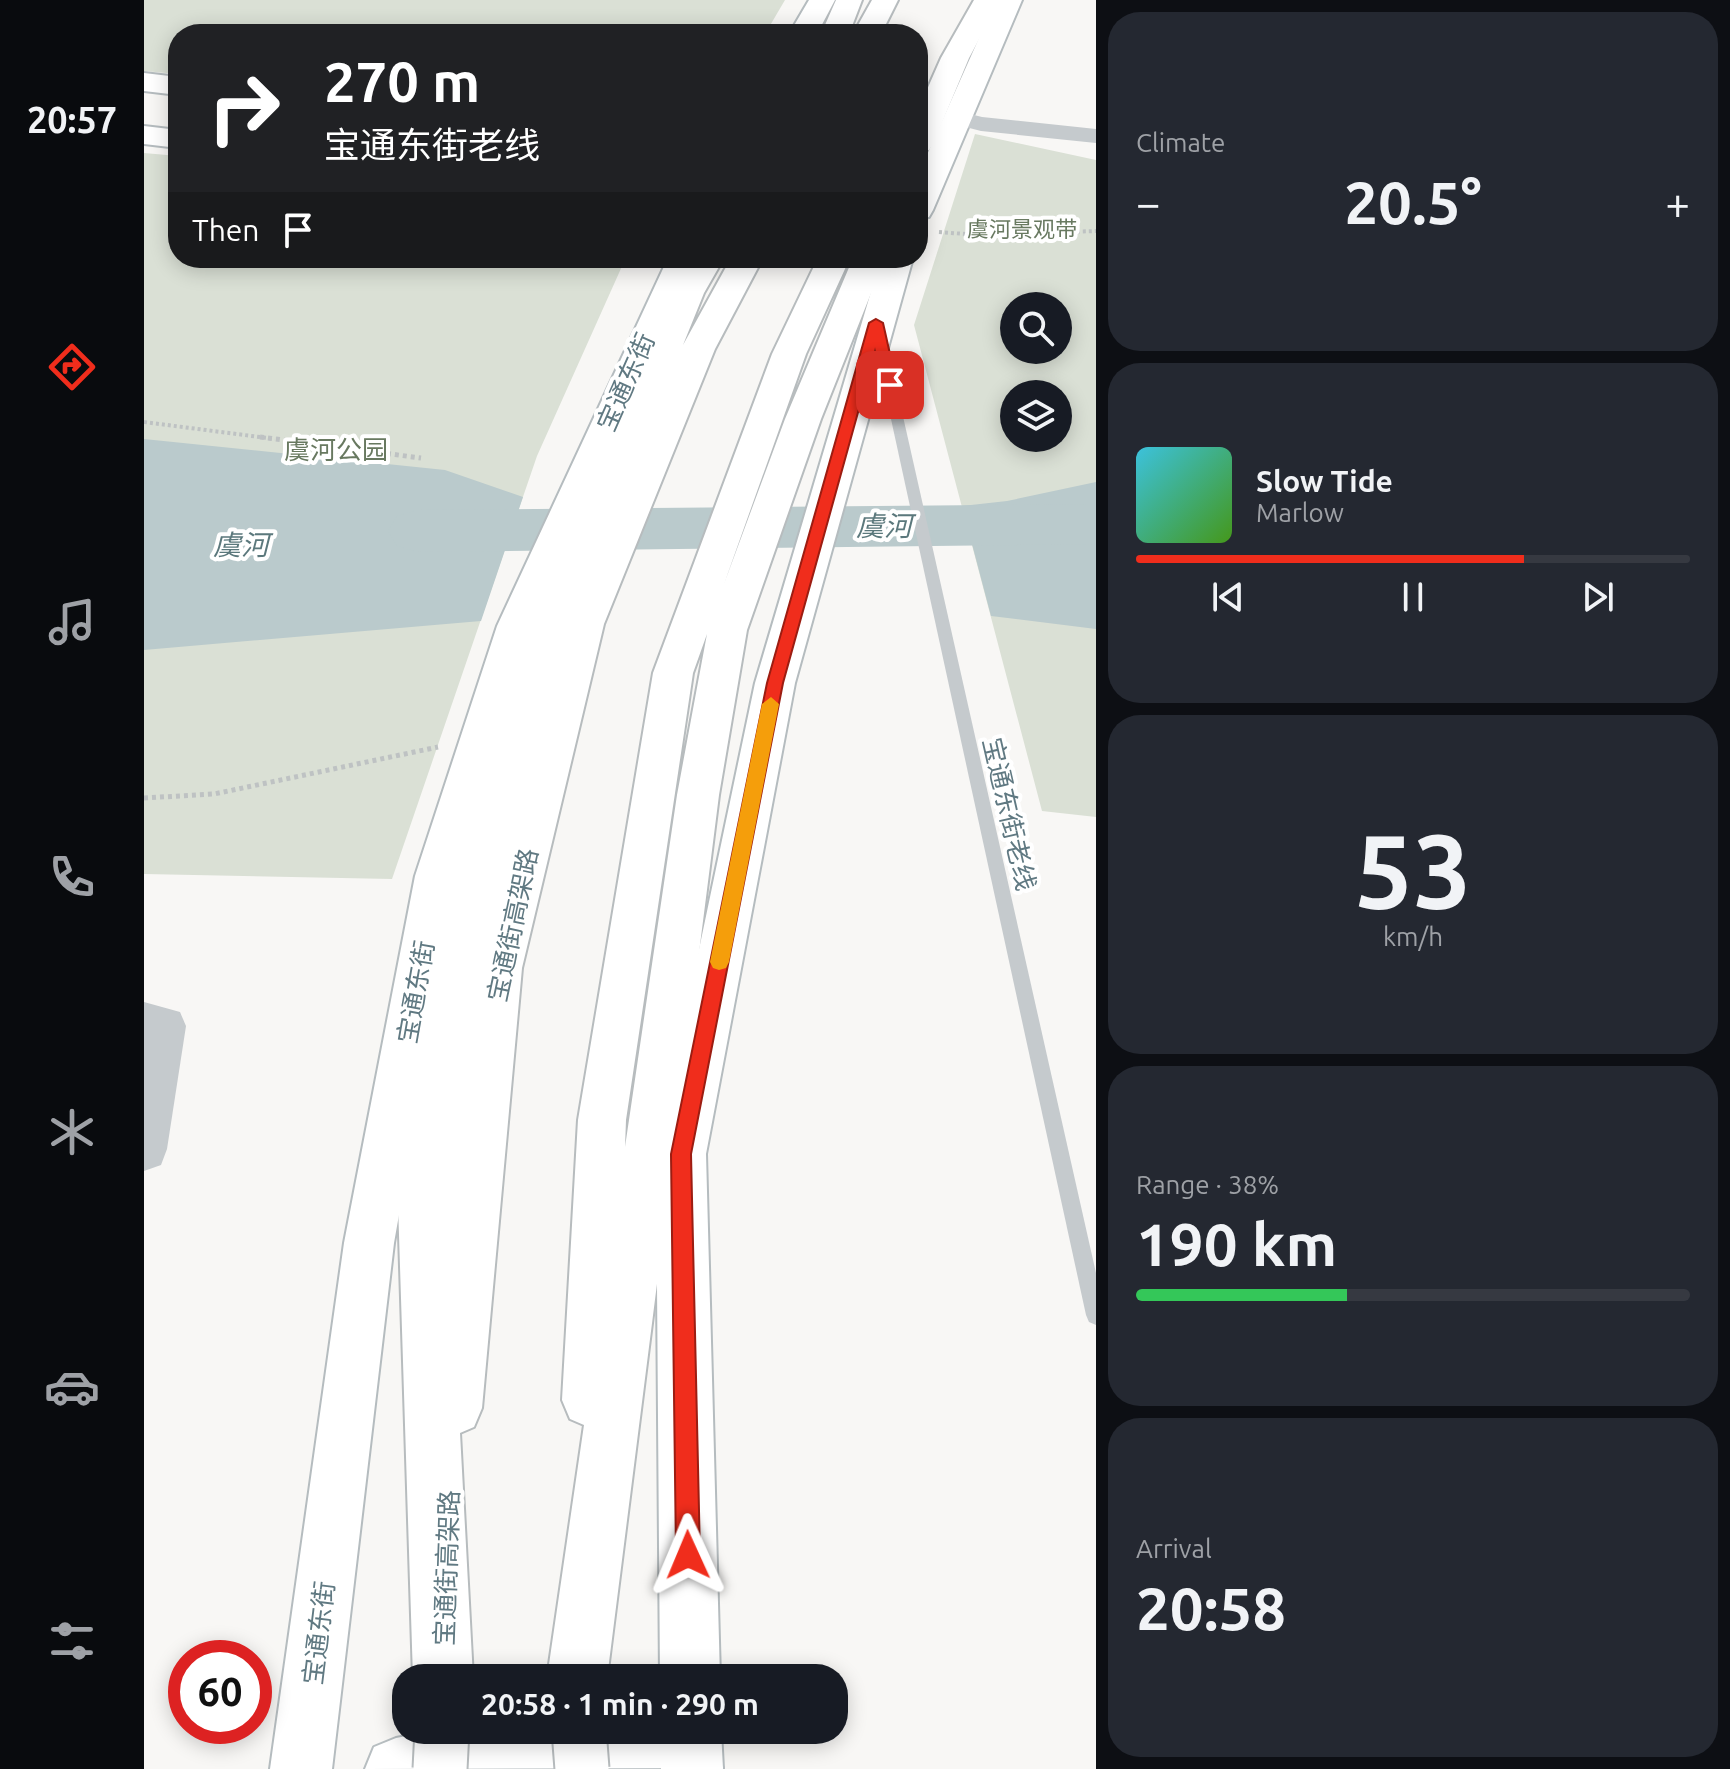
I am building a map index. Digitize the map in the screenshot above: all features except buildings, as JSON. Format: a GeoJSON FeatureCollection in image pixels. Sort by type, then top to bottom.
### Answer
{"type":"FeatureCollection","features":[{"type":"Feature","properties":{"kind":"main road"},"geometry":{"type":"LineString","coordinates":[[809,24],[822,0]]}},
{"type":"Feature","properties":{"kind":"main road"},"geometry":{"type":"LineString","coordinates":[[839,24],[849,0]]}},
{"type":"Feature","properties":{"kind":"main road"},"geometry":{"type":"LineString","coordinates":[[872,24],[885,0]]}},
{"type":"Feature","properties":{"kind":"main road"},"geometry":{"type":"LineString","coordinates":[[928,121],[955,58],[987,0]]}},
{"type":"Feature","properties":{"kind":"main road"},"geometry":{"type":"LineString","coordinates":[[928,167],[958,118],[1009,0]]}},
{"type":"Feature","properties":{"kind":"main road"},"geometry":{"type":"LineString","coordinates":[[928,58],[949,13]]}},
{"type":"Feature","properties":{"kind":"main road"},"geometry":{"type":"LineString","coordinates":[[144,82],[168,85]]}},
{"type":"Feature","properties":{"kind":"main road"},"geometry":{"type":"LineString","coordinates":[[144,135],[168,138]]}},
{"type":"Feature","properties":{"kind":"main road","name":"宝通东街"},"geometry":{"type":"LineString","coordinates":[[301,1769],[369,1243],[437,876],[517,626],[679,268]]}},
{"type":"Feature","properties":{"kind":"main road"},"geometry":{"type":"LineString","coordinates":[[442,1664],[423,1203],[475,887],[538,656],[688,293],[702,268]]}},
{"type":"Feature","properties":{"kind":"main road","name":"宝通街高架路"},"geometry":{"type":"LineString","coordinates":[[443,1664],[451,1443],[499,968],[585,624],[698,349],[742,268]]}},
{"type":"Feature","properties":{"kind":"main road"},"geometry":{"type":"LineString","coordinates":[[577,1664],[602,1120],[673,673],[789,354],[829,268]]}},
{"type":"Feature","properties":{"kind":"main road"},"geometry":{"type":"LineString","coordinates":[[578,1664],[698,795],[727,630],[803,419],[865,268]]}},
{"type":"Feature","properties":{"kind":"main road"},"geometry":{"type":"LineString","coordinates":[[690,1664],[681,1154],[775,683],[876,323],[900,268]]}},
{"type":"Feature","properties":{"kind":"main road"},"geometry":{"type":"LineString","coordinates":[[440,1769],[441,1744]]}},
{"type":"Feature","properties":{"kind":"main road"},"geometry":{"type":"LineString","coordinates":[[580,1744],[582,1769]]}},
{"type":"Feature","properties":{"kind":"main road"},"geometry":{"type":"LineString","coordinates":[[396,1769],[440,1760],[692,1756]]}},
{"type":"Feature","properties":{"kind":"street"},"geometry":{"type":"LineString","coordinates":[[958,118],[981,124],[1096,136]]}},
{"type":"Feature","properties":{"kind":"street"},"geometry":{"type":"LineString","coordinates":[[144,1022],[164,1026],[144,1149]]}},
{"type":"Feature","properties":{"kind":"lane","name":"宝通东街老线"},"geometry":{"type":"LineString","coordinates":[[876,323],[1096,1315]]}},
{"type":"Feature","properties":{"kind":"path"},"geometry":{"type":"LineString","coordinates":[[928,234],[970,237],[1058,229],[1096,231]]}},
{"type":"Feature","properties":{"kind":"path"},"geometry":{"type":"LineString","coordinates":[[144,422],[421,458]]}},
{"type":"Feature","properties":{"kind":"path"},"geometry":{"type":"LineString","coordinates":[[144,798],[214,794],[448,745]]}},
{"type":"Feature","properties":{"kind":"green space"},"geometry":{"type":"Polygon","coordinates":[[[144,0],[785,0],[771,24],[168,24],[168,73],[144,71],[144,0]]]}},
{"type":"Feature","properties":{"kind":"green space","name":"虞河景观带"},"geometry":{"type":"Polygon","coordinates":[[[975,134],[1096,160],[1096,817],[1042,811],[914,325],[975,134]]]}},
{"type":"Feature","properties":{"kind":"green space","name":"虞河公园"},"geometry":{"type":"Polygon","coordinates":[[[144,153],[168,155],[168,268],[621,268],[537,456],[392,879],[144,874],[144,153]]]}},
{"type":"Feature","properties":{"kind":"water","name":"虞河"},"geometry":{"type":"Polygon","coordinates":[[[144,439],[445,470],[523,497],[481,621],[144,650],[144,439]]]}},
{"type":"Feature","properties":{"kind":"water"},"geometry":{"type":"Polygon","coordinates":[[[1096,482],[1096,629],[991,616],[962,506],[1007,501],[1096,482]]]}},
{"type":"Feature","properties":{"kind":"waterway","name":"虞河"},"geometry":{"type":"LineString","coordinates":[[417,531],[1096,524]]}},
{"type":"Feature","properties":{"kind":"slow traffic"},"geometry":{"type":"LineString","coordinates":[[719,962],[771,704]]}},
{"type":"Feature","properties":{"kind":"route"},"geometry":{"type":"LineString","coordinates":[[688,1555],[681,1154],[775,683],[876,323],[890,385]]}}]}
